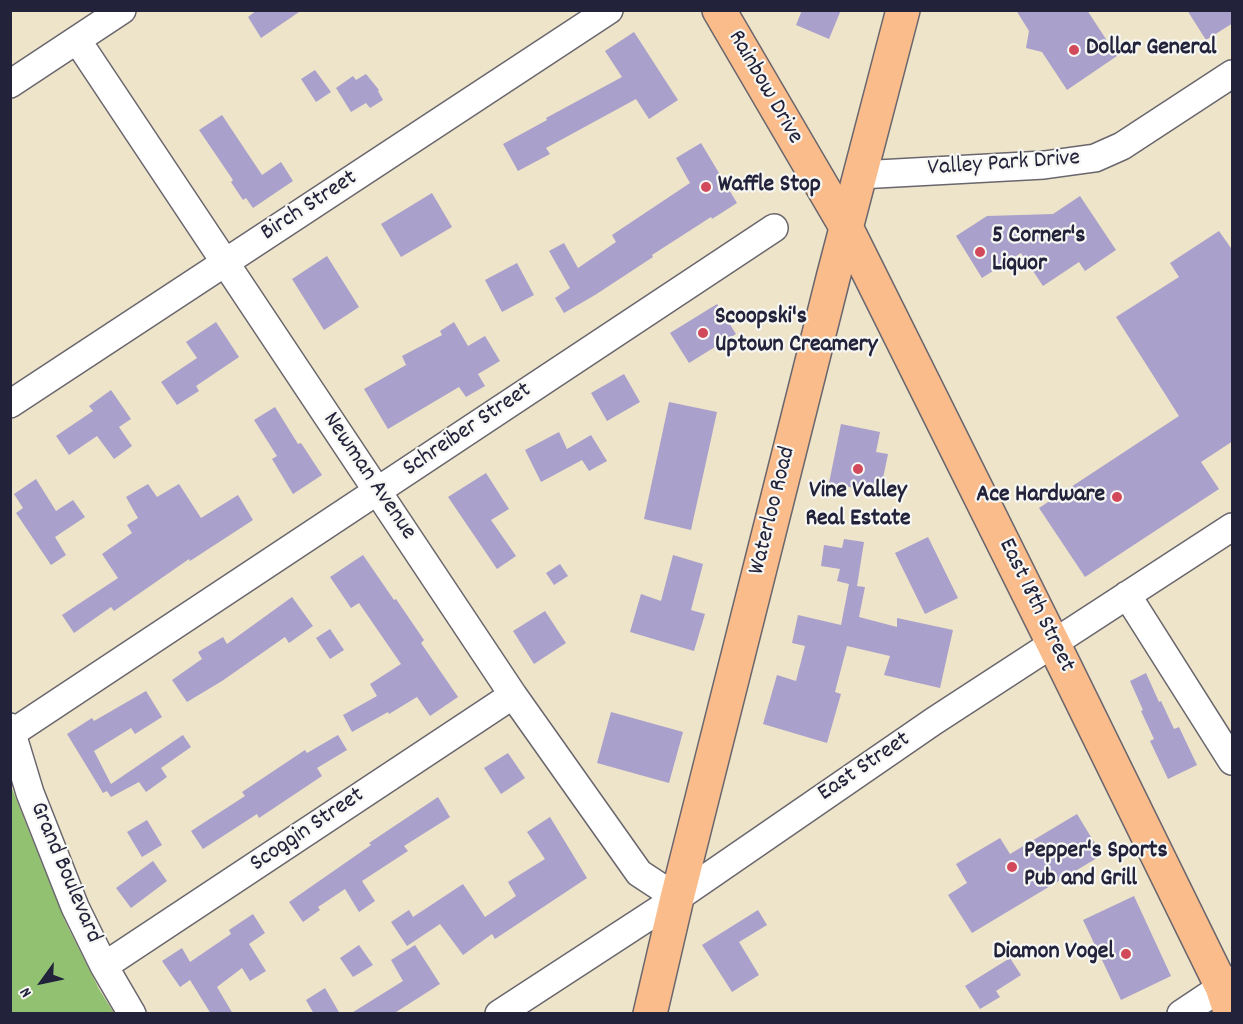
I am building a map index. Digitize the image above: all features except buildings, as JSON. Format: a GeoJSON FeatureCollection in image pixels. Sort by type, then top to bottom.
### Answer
{"type":"FeatureCollection","features":[{"type":"Feature","properties":{"kind":"main road","name":"Rainbow Drive"},"geometry":{"type":"LineString","coordinates":[[719,10],[846,227]]}},
{"type":"Feature","properties":{"kind":"main road","name":"Waterloo Road"},"geometry":{"type":"LineString","coordinates":[[650,1014],[677,898],[859,175],[903,10]]}},
{"type":"Feature","properties":{"kind":"main road","name":"East 18th Street"},"geometry":{"type":"LineString","coordinates":[[846,227],[1229,995]]}},
{"type":"Feature","properties":{"kind":"street"},"geometry":{"type":"LineString","coordinates":[[10,84],[122,10]]}},
{"type":"Feature","properties":{"kind":"street","name":"Birch Street"},"geometry":{"type":"LineString","coordinates":[[10,404],[609,10]]}},
{"type":"Feature","properties":{"kind":"street","name":"Newman Avenue"},"geometry":{"type":"LineString","coordinates":[[77,40],[513,695],[639,873],[677,898]]}},
{"type":"Feature","properties":{"kind":"street","name":"Valley Park Drive"},"geometry":{"type":"LineString","coordinates":[[859,175],[1044,165],[1095,158],[1122,146],[1233,74]]}},
{"type":"Feature","properties":{"kind":"street","name":"Schreiber Street"},"geometry":{"type":"LineString","coordinates":[[11,730],[774,228]]}},
{"type":"Feature","properties":{"kind":"street","name":"East Street"},"geometry":{"type":"LineString","coordinates":[[499,1014],[677,898],[934,721],[1233,527]]}},
{"type":"Feature","properties":{"kind":"street"},"geometry":{"type":"LineString","coordinates":[[1127,595],[1233,761]]}},
{"type":"Feature","properties":{"kind":"street","name":"Scoggin Street"},"geometry":{"type":"LineString","coordinates":[[104,966],[513,695]]}},
{"type":"Feature","properties":{"kind":"street","name":"Grand Boulevard"},"geometry":{"type":"LineString","coordinates":[[11,730],[30,793],[75,907],[104,966],[132,1014]]}},
{"type":"Feature","properties":{"kind":"street"},"geometry":{"type":"LineString","coordinates":[[1181,1014],[1229,995]]}},
{"type":"Feature","properties":{"kind":"green space"},"geometry":{"type":"Polygon","coordinates":[[[11,786],[65,921],[99,989],[114,1013],[11,1013],[11,786]]]}},
{"type":"Feature","properties":{"kind":"place","name":"Dollar General"},"geometry":{"type":"Point","coordinates":[1074,50]}},
{"type":"Feature","properties":{"kind":"place","name":"Waffle Stop"},"geometry":{"type":"Point","coordinates":[706,187]}},
{"type":"Feature","properties":{"kind":"place","name":"5 Corner's Liquor"},"geometry":{"type":"Point","coordinates":[980,252]}},
{"type":"Feature","properties":{"kind":"place","name":"Scoopski's Uptown Creamery"},"geometry":{"type":"Point","coordinates":[703,333]}},
{"type":"Feature","properties":{"kind":"place","name":"Vine Valley Real Estate"},"geometry":{"type":"Point","coordinates":[858,469]}},
{"type":"Feature","properties":{"kind":"place","name":"Ace Hardware"},"geometry":{"type":"Point","coordinates":[1117,497]}},
{"type":"Feature","properties":{"kind":"place","name":"Pepper's Sports Pub and Grill"},"geometry":{"type":"Point","coordinates":[1012,867]}},
{"type":"Feature","properties":{"kind":"place","name":"Diamon Vogel"},"geometry":{"type":"Point","coordinates":[1126,954]}}]}
